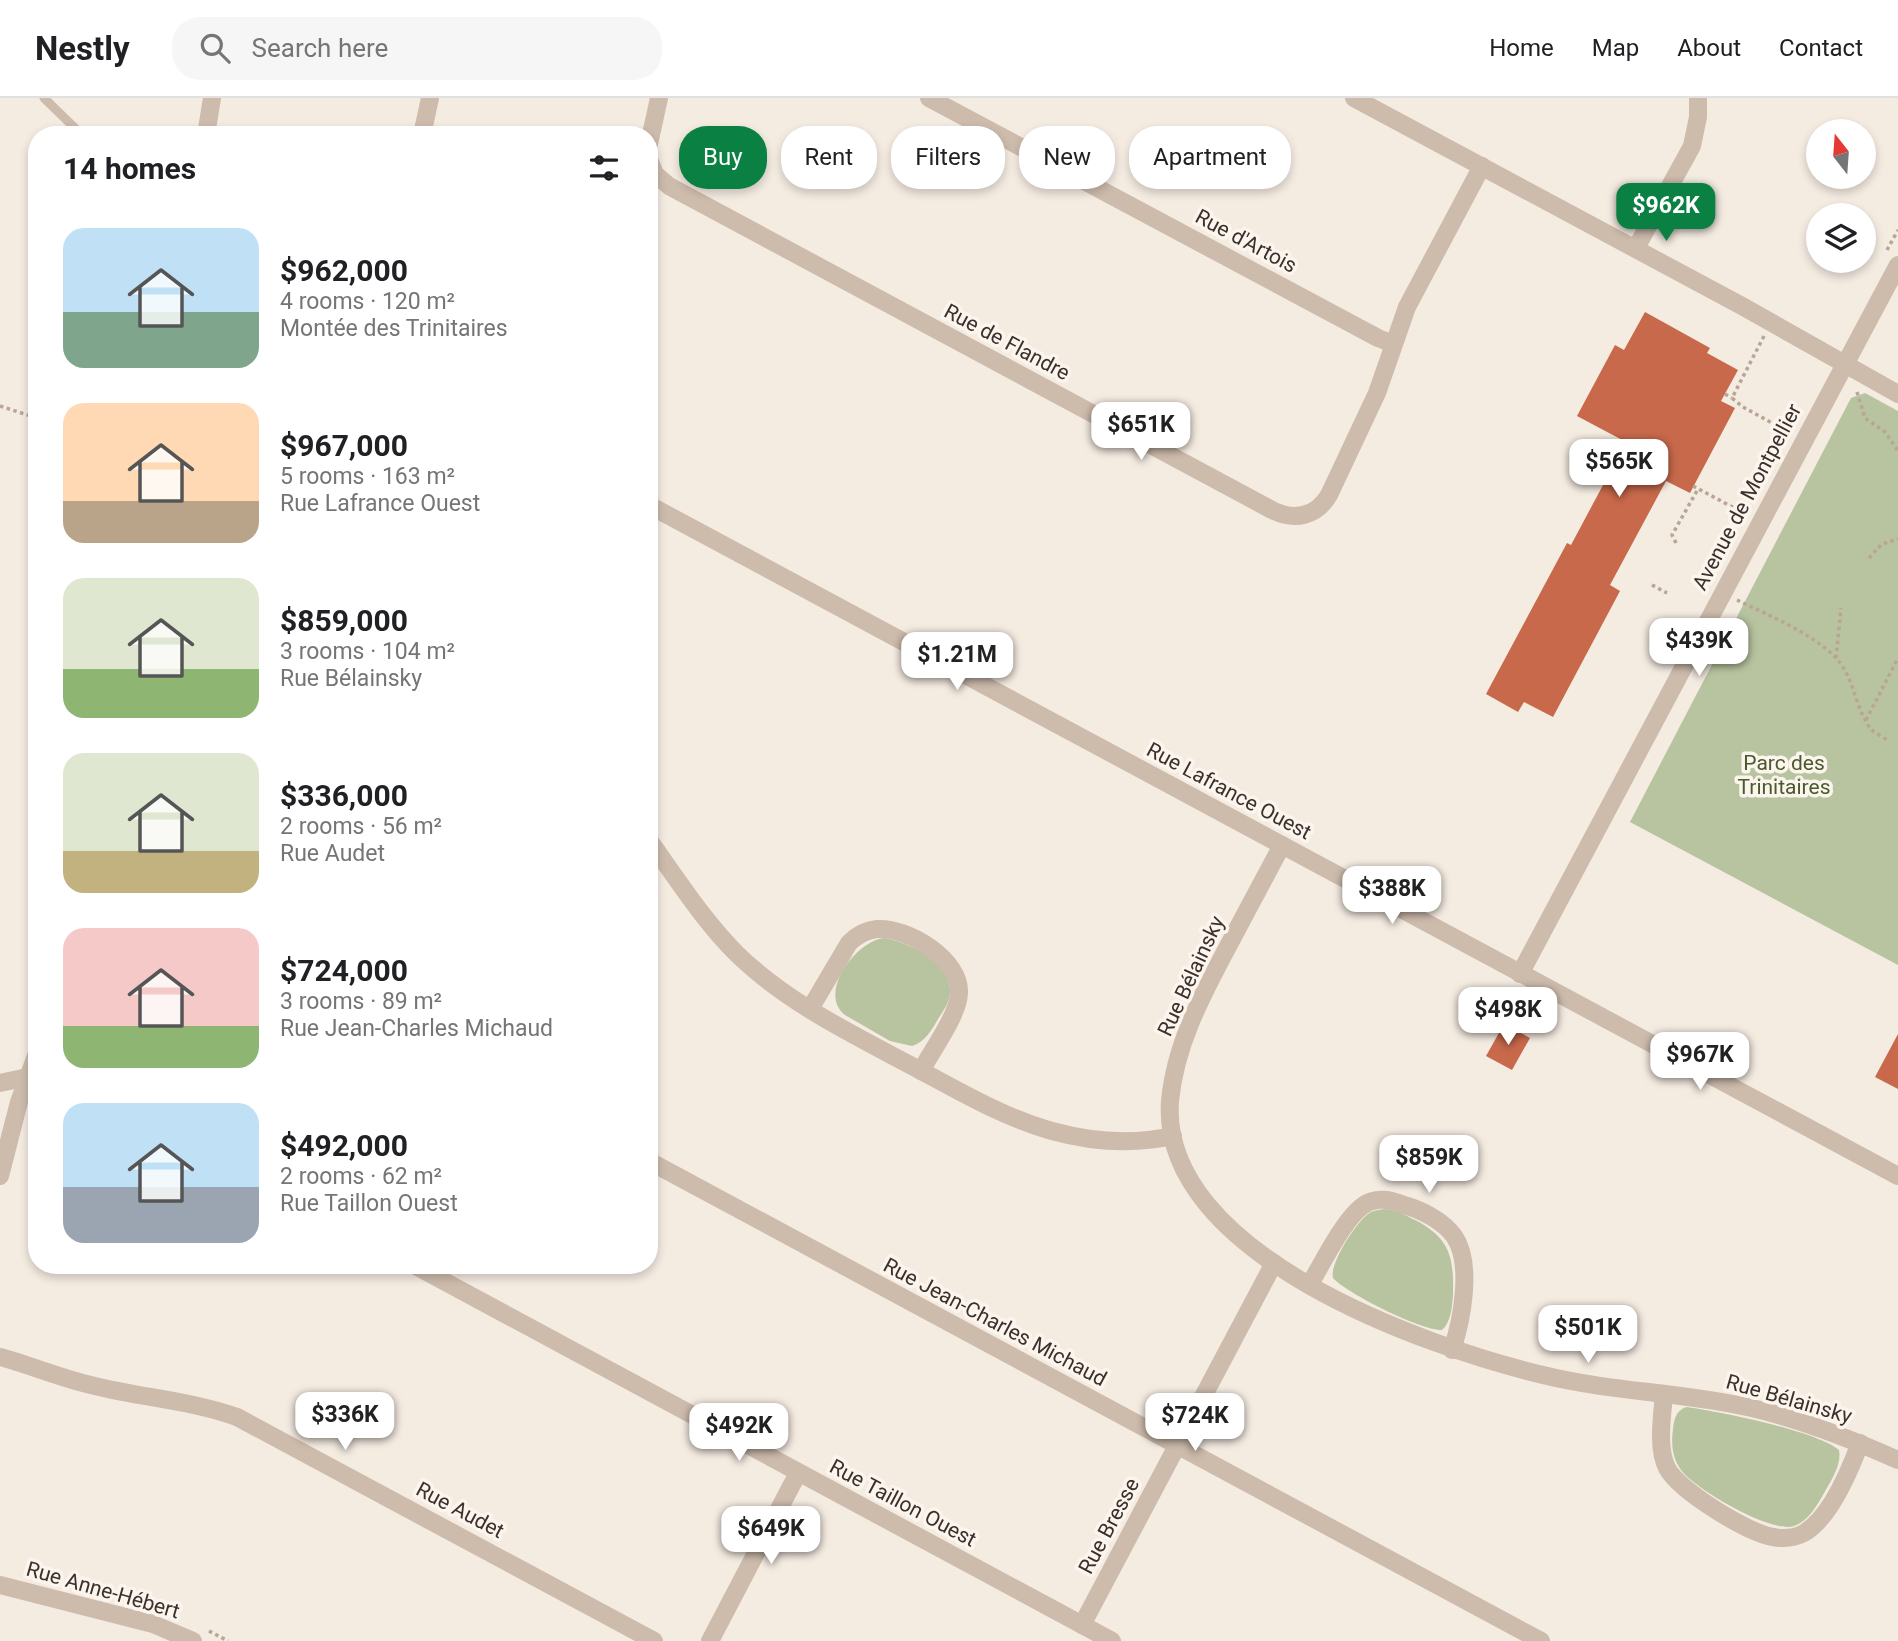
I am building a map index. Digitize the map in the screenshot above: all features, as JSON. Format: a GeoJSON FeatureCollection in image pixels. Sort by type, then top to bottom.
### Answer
{"type":"FeatureCollection","features":[{"type":"Feature","properties":{"kind":"street"},"geometry":{"type":"LineString","coordinates":[[207,126],[212,98]]}},
{"type":"Feature","properties":{"kind":"street"},"geometry":{"type":"LineString","coordinates":[[424,126],[430,98]]}},
{"type":"Feature","properties":{"kind":"street"},"geometry":{"type":"LineString","coordinates":[[653,126],[659,98]]}},
{"type":"Feature","properties":{"kind":"street","name":"Rue d'Artois"},"geometry":{"type":"LineString","coordinates":[[929,98],[1393,344]]}},
{"type":"Feature","properties":{"kind":"street"},"geometry":{"type":"LineString","coordinates":[[1354,98],[1636,248],[1898,394]]}},
{"type":"Feature","properties":{"kind":"street"},"geometry":{"type":"LineString","coordinates":[[1636,248],[1692,146],[1697,127],[1698,98]]}},
{"type":"Feature","properties":{"kind":"street","name":"Rue de Flandre"},"geometry":{"type":"LineString","coordinates":[[658,177],[669,186],[1282,515],[1294,517],[1306,515],[1326,500],[1377,393],[1407,307],[1482,166]]}},
{"type":"Feature","properties":{"kind":"street","name":"Avenue de Montpellier"},"geometry":{"type":"LineString","coordinates":[[1520,974],[1898,265]]}},
{"type":"Feature","properties":{"kind":"street","name":"Rue Lafrance Ouest"},"geometry":{"type":"LineString","coordinates":[[658,510],[1898,1176]]}},
{"type":"Feature","properties":{"kind":"street","name":"Rue Bélainsky"},"geometry":{"type":"LineString","coordinates":[[1282,845],[1208,985],[1183,1040],[1170,1101],[1173,1136],[1188,1175],[1208,1206],[1237,1236],[1274,1263],[1310,1284],[1385,1323],[1452,1350],[1544,1376],[1755,1409],[1813,1425],[1898,1461]]}},
{"type":"Feature","properties":{"kind":"street"},"geometry":{"type":"LineString","coordinates":[[658,853],[693,902],[737,954],[777,987],[810,1009],[991,1108],[1026,1123],[1100,1141],[1124,1142],[1173,1136]]}},
{"type":"Feature","properties":{"kind":"street"},"geometry":{"type":"LineString","coordinates":[[810,1009],[849,943],[858,935],[869,930],[887,929],[923,944],[949,963],[956,973],[960,992],[954,1010],[921,1070]]}},
{"type":"Feature","properties":{"kind":"street"},"geometry":{"type":"LineString","coordinates":[[0,1083],[28,1078]]}},
{"type":"Feature","properties":{"kind":"street"},"geometry":{"type":"LineString","coordinates":[[1,1165],[28,1091]]}},
{"type":"Feature","properties":{"kind":"street","name":"Rue Jean-Charles Michaud"},"geometry":{"type":"LineString","coordinates":[[658,1166],[1541,1641]]}},
{"type":"Feature","properties":{"kind":"street"},"geometry":{"type":"LineString","coordinates":[[1310,1284],[1340,1235],[1363,1205],[1373,1200],[1385,1199],[1416,1210],[1448,1229],[1461,1252],[1463,1298],[1452,1350]]}},
{"type":"Feature","properties":{"kind":"street","name":"Rue Bresse"},"geometry":{"type":"LineString","coordinates":[[1082,1625],[1274,1263]]}},
{"type":"Feature","properties":{"kind":"street","name":"Rue Taillon Ouest"},"geometry":{"type":"LineString","coordinates":[[431,1274],[1112,1641]]}},
{"type":"Feature","properties":{"kind":"street","name":"Rue Audet"},"geometry":{"type":"LineString","coordinates":[[0,1357],[95,1387],[196,1405],[237,1417],[654,1641]]}},
{"type":"Feature","properties":{"kind":"street","name":"Rue Bélainsky"},"geometry":{"type":"LineString","coordinates":[[1664,1395],[1664,1458],[1672,1476],[1714,1509],[1769,1536],[1797,1536],[1815,1525],[1842,1484],[1860,1443]]}},
{"type":"Feature","properties":{"kind":"street"},"geometry":{"type":"LineString","coordinates":[[710,1641],[798,1473]]}},
{"type":"Feature","properties":{"kind":"street","name":"Rue Anne-Hébert"},"geometry":{"type":"LineString","coordinates":[[0,1585],[153,1624],[193,1641]]}},
{"type":"Feature","properties":{"kind":"lane"},"geometry":{"type":"LineString","coordinates":[[44,98],[73,126]]}},
{"type":"Feature","properties":{"kind":"path"},"geometry":{"type":"LineString","coordinates":[[1732,398],[1764,336]]}},
{"type":"Feature","properties":{"kind":"path"},"geometry":{"type":"LineString","coordinates":[[1857,392],[1865,418],[1885,432],[1898,451]]}},
{"type":"Feature","properties":{"kind":"path"},"geometry":{"type":"LineString","coordinates":[[1725,394],[1783,429]]}},
{"type":"Feature","properties":{"kind":"path"},"geometry":{"type":"LineString","coordinates":[[0,406],[28,415]]}},
{"type":"Feature","properties":{"kind":"path"},"geometry":{"type":"LineString","coordinates":[[1676,543],[1672,535],[1695,488],[1740,511]]}},
{"type":"Feature","properties":{"kind":"path"},"geometry":{"type":"LineString","coordinates":[[1869,558],[1882,544],[1898,539]]}},
{"type":"Feature","properties":{"kind":"path"},"geometry":{"type":"LineString","coordinates":[[1652,585],[1667,593]]}},
{"type":"Feature","properties":{"kind":"path"},"geometry":{"type":"LineString","coordinates":[[1723,592],[1788,626],[1836,658],[1850,678],[1866,720],[1874,731],[1887,740]]}},
{"type":"Feature","properties":{"kind":"path"},"geometry":{"type":"LineString","coordinates":[[1836,658],[1841,608]]}},
{"type":"Feature","properties":{"kind":"path"},"geometry":{"type":"LineString","coordinates":[[1866,720],[1898,658]]}},
{"type":"Feature","properties":{"kind":"green space","name":"Parc des Trinitaires"},"geometry":{"type":"Polygon","coordinates":[[[1865,393],[1898,411],[1898,965],[1630,822],[1851,398],[1865,393]]]}},
{"type":"Feature","properties":{"kind":"green space"},"geometry":{"type":"Polygon","coordinates":[[[884,938],[904,944],[925,955],[935,962],[948,979],[950,993],[945,1008],[921,1042],[912,1046],[890,1041],[845,1015],[837,1005],[835,994],[844,969],[862,948],[884,938]]]}},
{"type":"Feature","properties":{"kind":"green space"},"geometry":{"type":"Polygon","coordinates":[[[1384,1209],[1400,1213],[1427,1227],[1448,1250],[1453,1295],[1449,1319],[1442,1330],[1432,1329],[1385,1310],[1353,1293],[1333,1278],[1339,1254],[1357,1226],[1370,1213],[1384,1209]]]}},
{"type":"Feature","properties":{"kind":"green space"},"geometry":{"type":"Polygon","coordinates":[[[1686,1407],[1789,1429],[1839,1450],[1835,1473],[1811,1513],[1794,1526],[1783,1527],[1769,1523],[1717,1498],[1689,1478],[1678,1465],[1672,1445],[1675,1419],[1686,1407]]]}},
{"type":"Feature","properties":{"kind":"building"},"geometry":{"type":"Polygon","coordinates":[[[1645,312],[1710,348],[1707,353],[1738,370],[1721,401],[1735,408],[1690,493],[1666,481],[1610,585],[1620,591],[1553,717],[1524,702],[1518,712],[1486,694],[1567,543],[1571,545],[1626,442],[1577,416],[1615,345],[1624,350],[1645,312]]]}},
{"type":"Feature","properties":{"kind":"building"},"geometry":{"type":"Polygon","coordinates":[[[1504,1024],[1530,1038],[1512,1070],[1486,1056],[1504,1024]]]}},
{"type":"Feature","properties":{"kind":"building"},"geometry":{"type":"Polygon","coordinates":[[[1898,1034],[1898,1089],[1875,1077],[1898,1034]]]}}]}
